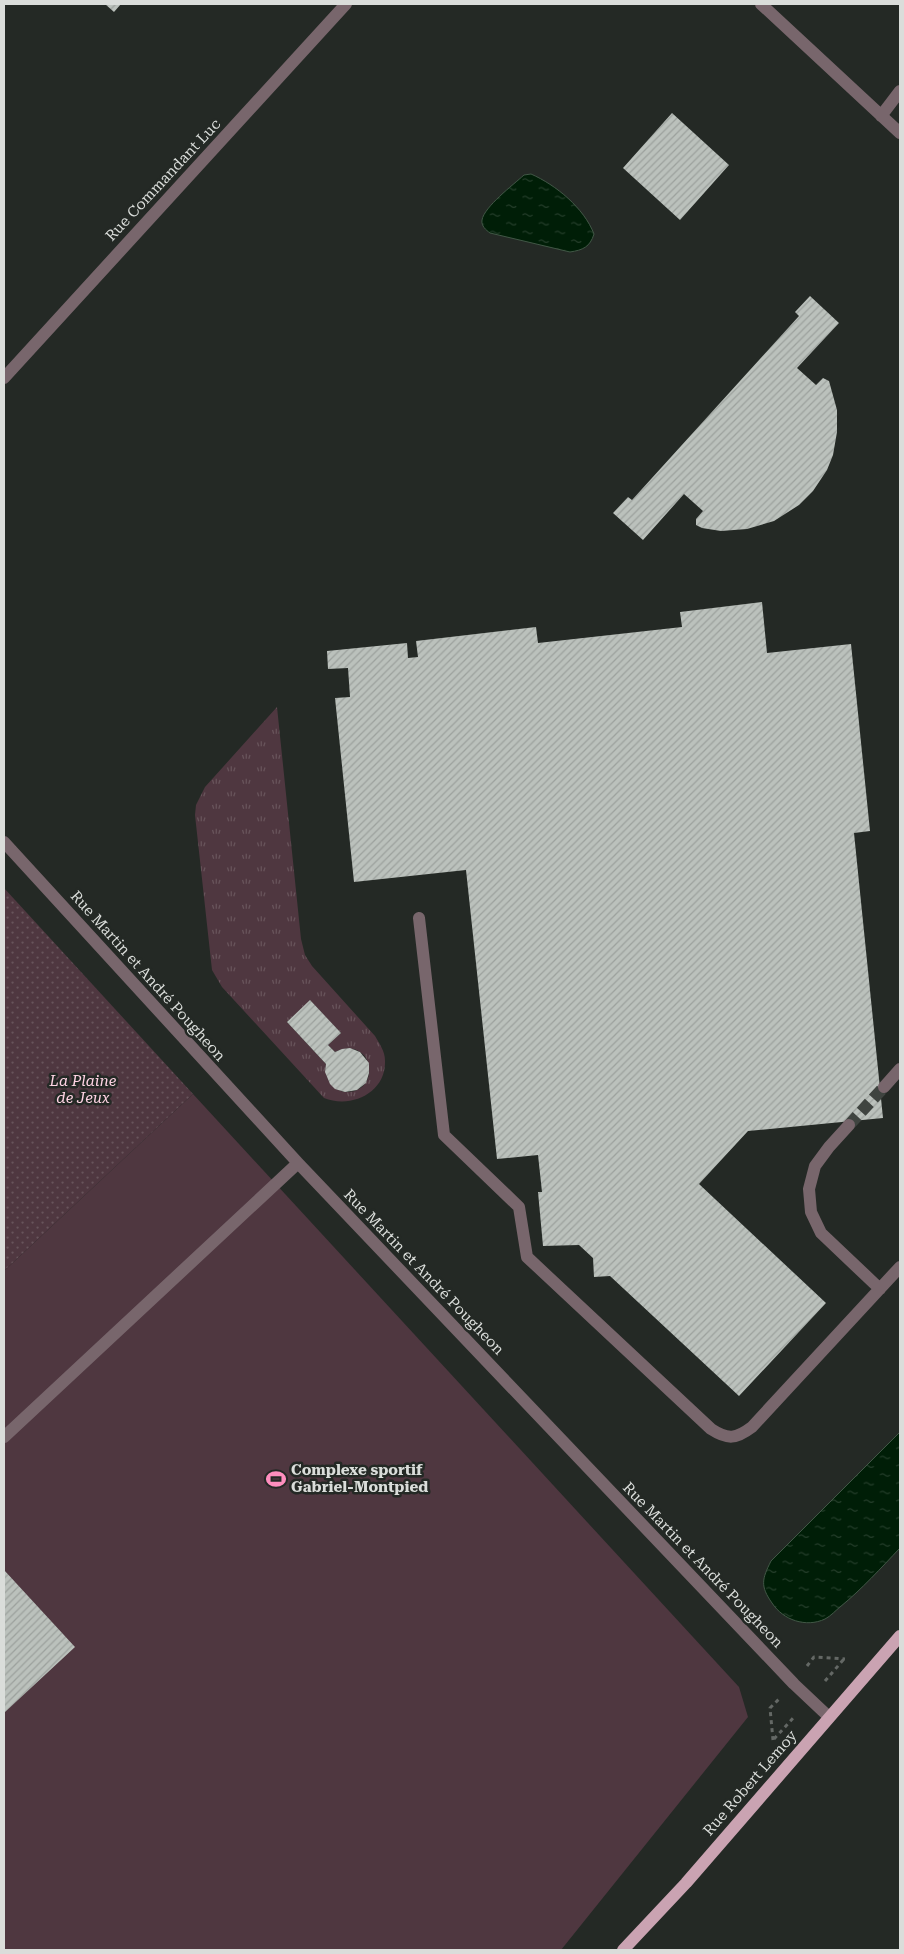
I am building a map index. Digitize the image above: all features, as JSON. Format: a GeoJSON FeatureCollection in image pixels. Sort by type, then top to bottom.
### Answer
{"type":"FeatureCollection","features":[{"type":"Feature","properties":{"kind":"main road","name":"Rue Robert Lemoy"},"geometry":{"type":"LineString","coordinates":[[623,1950],[686,1883],[900,1636]]}},
{"type":"Feature","properties":{"kind":"street","name":"Rue Commandant Luc"},"geometry":{"type":"LineString","coordinates":[[4,378],[346,4]]}},
{"type":"Feature","properties":{"kind":"street"},"geometry":{"type":"LineString","coordinates":[[761,4],[900,133]]}},
{"type":"Feature","properties":{"kind":"street"},"geometry":{"type":"LineString","coordinates":[[881,116],[900,91]]}},
{"type":"Feature","properties":{"kind":"street","name":"Rue Martin et André Pougheon"},"geometry":{"type":"LineString","coordinates":[[4,842],[298,1163],[787,1676],[829,1717]]}},
{"type":"Feature","properties":{"kind":"street"},"geometry":{"type":"LineString","coordinates":[[419,918],[444,1135],[519,1207],[527,1257],[711,1429],[721,1436],[732,1438],[743,1434],[752,1427],[900,1267]]}},
{"type":"Feature","properties":{"kind":"street"},"geometry":{"type":"LineString","coordinates":[[884,1087],[900,1069]]}},
{"type":"Feature","properties":{"kind":"street"},"geometry":{"type":"LineString","coordinates":[[849,1125],[815,1166],[809,1188],[811,1212],[821,1233],[880,1289]]}},
{"type":"Feature","properties":{"kind":"street"},"geometry":{"type":"LineString","coordinates":[[4,1437],[298,1163]]}},
{"type":"Feature","properties":{"kind":"green space"},"geometry":{"type":"Polygon","coordinates":[[[277,707],[301,939],[305,955],[312,966],[375,1036],[385,1057],[384,1072],[380,1082],[365,1096],[345,1101],[334,1101],[324,1098],[222,987],[212,970],[195,815],[196,805],[205,787],[277,707]],[[310,1001],[287,1022],[326,1064],[327,1076],[332,1085],[339,1090],[355,1091],[363,1086],[368,1079],[367,1059],[357,1050],[348,1049],[335,1052],[328,1045],[341,1033],[310,1001]]]}},
{"type":"Feature","properties":{"kind":"green space","name":"La Plaine de Jeux"},"geometry":{"type":"Polygon","coordinates":[[[4,888],[193,1094],[4,1271],[4,888]]]}},
{"type":"Feature","properties":{"kind":"green space","name":"Complexe sportif Gabriel-Montpied"},"geometry":{"type":"Polygon","coordinates":[[[193,1094],[739,1687],[748,1717],[561,1950],[4,1950],[4,1271],[193,1094]]]}},
{"type":"Feature","properties":{"kind":"water"},"geometry":{"type":"Polygon","coordinates":[[[531,174],[550,184],[568,198],[583,215],[594,234],[585,247],[570,252],[490,233],[484,228],[482,220],[493,203],[524,175],[531,174]]]}},
{"type":"Feature","properties":{"kind":"water"},"geometry":{"type":"Polygon","coordinates":[[[900,1432],[900,1548],[864,1586],[827,1618],[810,1623],[796,1621],[782,1614],[772,1603],[764,1587],[764,1578],[771,1561],[900,1432]]]}},
{"type":"Feature","properties":{"kind":"building"},"geometry":{"type":"Polygon","coordinates":[[[105,4],[121,4],[114,12],[105,4]]]}},
{"type":"Feature","properties":{"kind":"building"},"geometry":{"type":"Polygon","coordinates":[[[672,113],[729,165],[680,220],[623,168],[672,113]]]}},
{"type":"Feature","properties":{"kind":"building"},"geometry":{"type":"Polygon","coordinates":[[[810,296],[839,323],[797,368],[816,385],[823,378],[829,381],[837,410],[837,432],[833,455],[827,470],[813,491],[799,505],[774,521],[747,529],[721,531],[702,528],[696,525],[696,519],[703,511],[684,494],[643,540],[613,513],[628,497],[632,500],[799,316],[795,312],[810,296]]]}},
{"type":"Feature","properties":{"kind":"building"},"geometry":{"type":"Polygon","coordinates":[[[762,602],[767,653],[851,644],[870,831],[854,833],[883,1118],[748,1131],[699,1184],[826,1303],[739,1396],[610,1276],[594,1277],[593,1258],[579,1245],[543,1246],[538,1192],[542,1192],[538,1155],[497,1159],[466,870],[354,882],[335,698],[350,697],[348,668],[328,669],[327,651],[407,643],[408,658],[418,657],[416,641],[536,627],[538,643],[682,627],[680,612],[762,602]]]}},
{"type":"Feature","properties":{"kind":"building"},"geometry":{"type":"Polygon","coordinates":[[[310,1000],[341,1033],[328,1045],[335,1052],[350,1048],[360,1052],[369,1063],[366,1083],[357,1090],[345,1092],[335,1089],[330,1084],[325,1072],[326,1064],[287,1022],[310,1000]]]}},
{"type":"Feature","properties":{"kind":"building"},"geometry":{"type":"Polygon","coordinates":[[[4,1570],[75,1647],[4,1713],[4,1570]]]}},
{"type":"Feature","properties":{"kind":"tunnel"},"geometry":{"type":"LineString","coordinates":[[849,1125],[884,1087]]}},
{"type":"Feature","properties":{"kind":"place","name":"Complexe sportif Gabriel-Montpied"},"geometry":{"type":"Point","coordinates":[276,1479]}}]}
